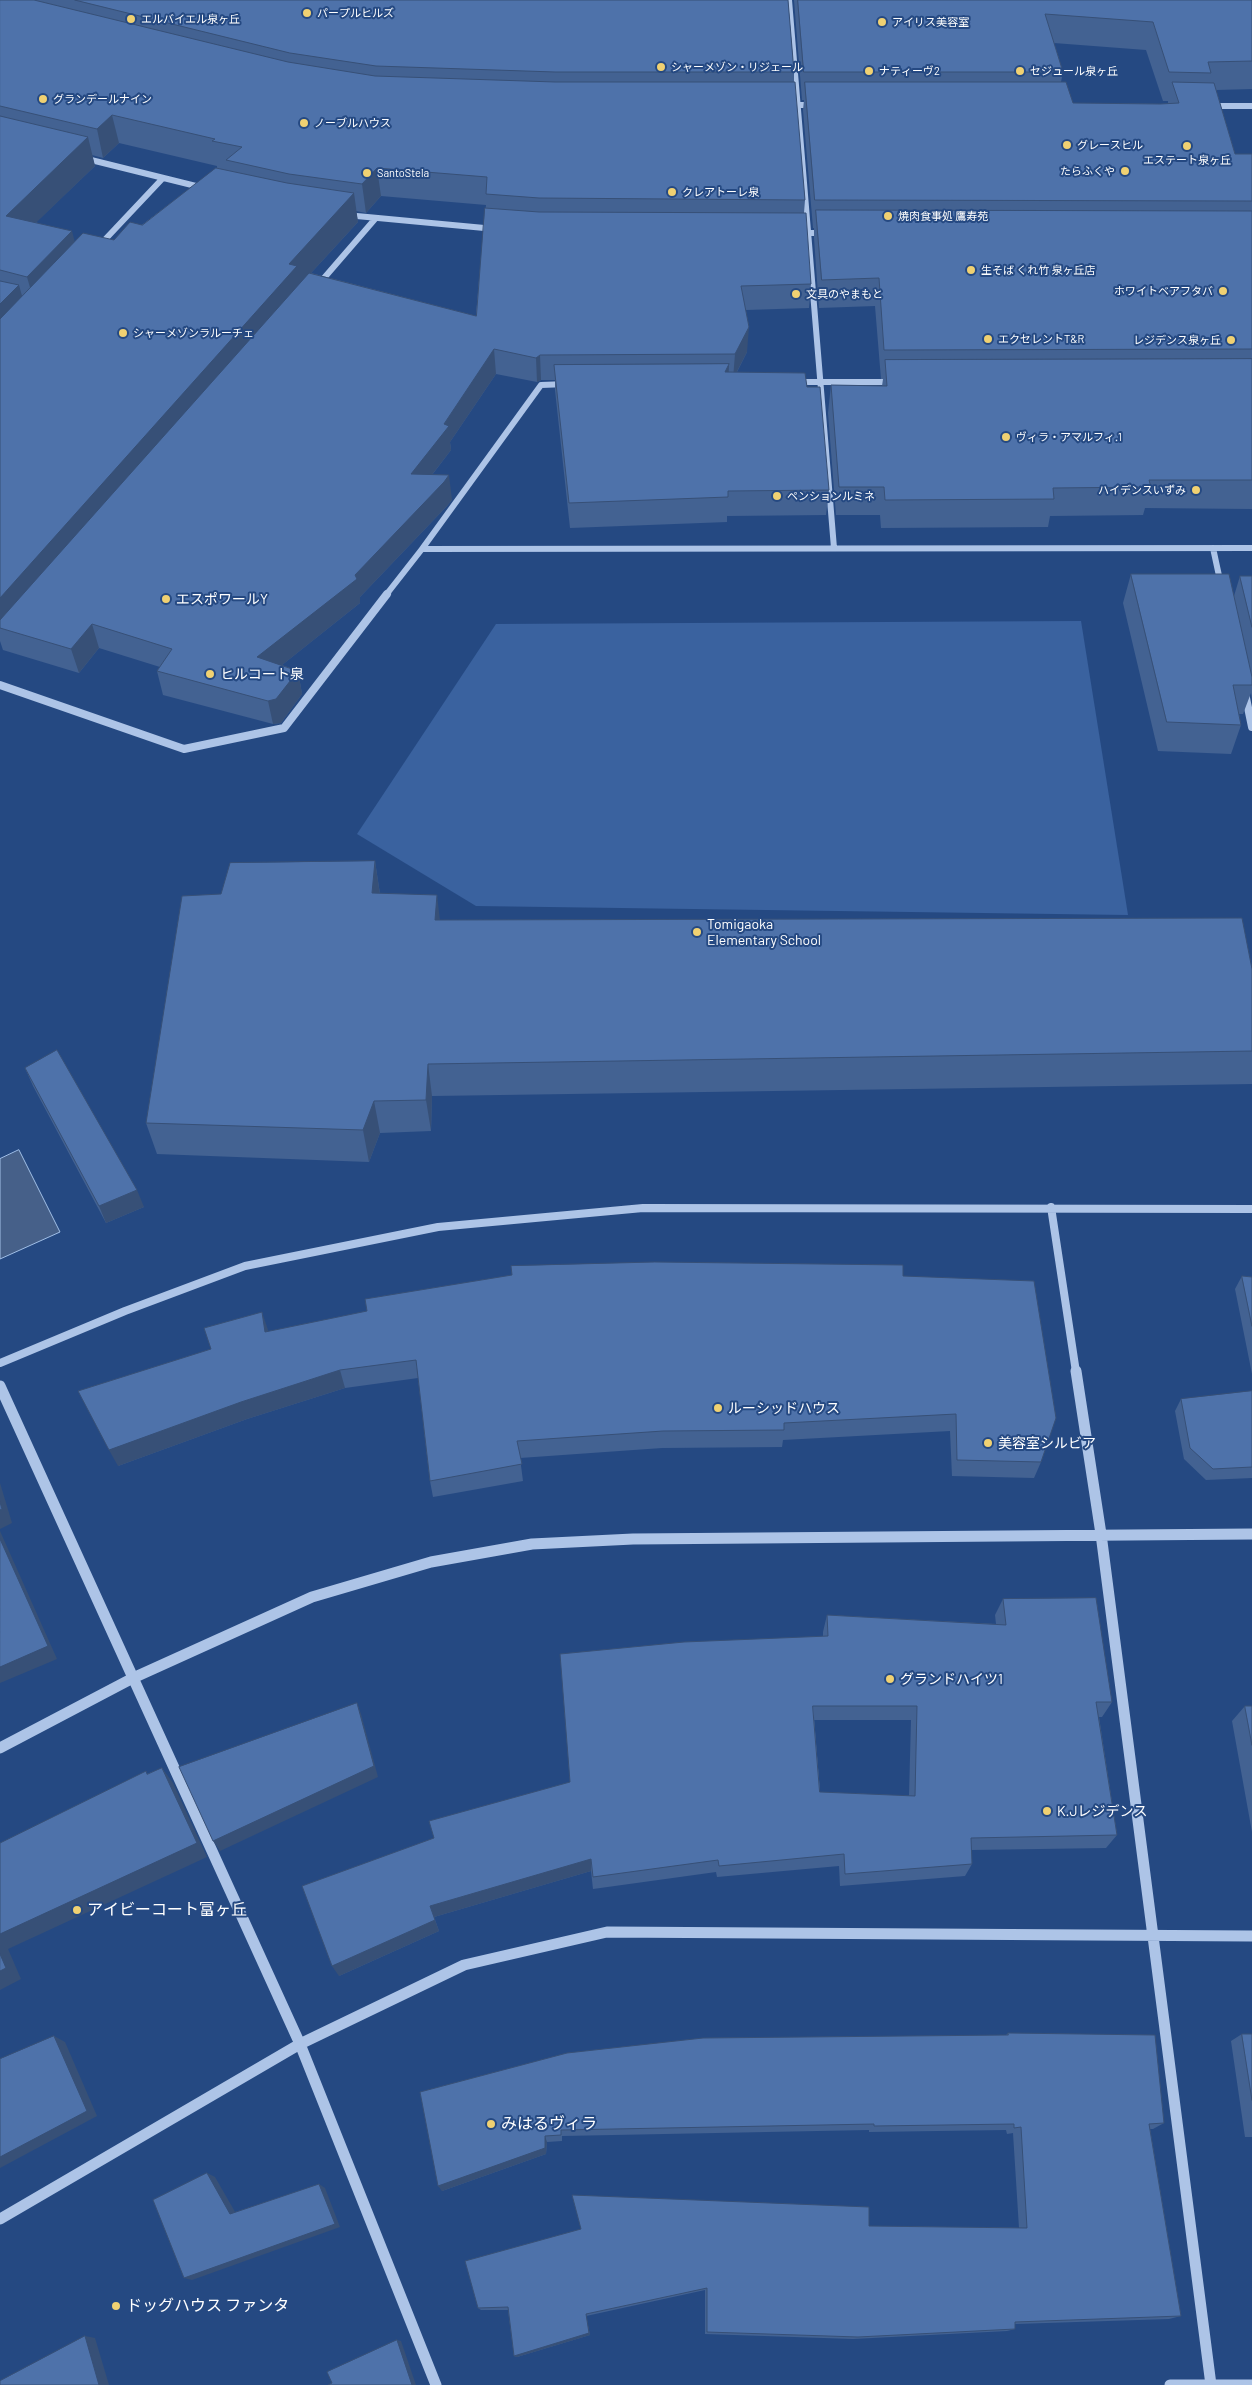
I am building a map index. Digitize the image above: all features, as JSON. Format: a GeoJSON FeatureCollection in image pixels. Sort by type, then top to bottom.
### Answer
{"type":"FeatureCollection","features":[{"type":"Feature","properties":{"kind":"street"},"geometry":{"type":"LineString","coordinates":[[789,0],[834,548]]}},
{"type":"Feature","properties":{"kind":"street"},"geometry":{"type":"LineString","coordinates":[[778,105],[827,105]]}},
{"type":"Feature","properties":{"kind":"street"},"geometry":{"type":"LineString","coordinates":[[1203,106],[1252,106]]}},
{"type":"Feature","properties":{"kind":"street"},"geometry":{"type":"LineString","coordinates":[[77,157],[209,189]]}},
{"type":"Feature","properties":{"kind":"street"},"geometry":{"type":"LineString","coordinates":[[90,256],[163,178]]}},
{"type":"Feature","properties":{"kind":"street"},"geometry":{"type":"LineString","coordinates":[[338,214],[501,229]]}},
{"type":"Feature","properties":{"kind":"street"},"geometry":{"type":"LineString","coordinates":[[310,294],[376,219]]}},
{"type":"Feature","properties":{"kind":"street"},"geometry":{"type":"LineString","coordinates":[[789,233],[828,233]]}},
{"type":"Feature","properties":{"kind":"street"},"geometry":{"type":"LineString","coordinates":[[792,382],[899,382]]}},
{"type":"Feature","properties":{"kind":"street"},"geometry":{"type":"LineString","coordinates":[[0,685],[184,748],[284,728],[422,549],[540,384],[579,384]]}},
{"type":"Feature","properties":{"kind":"street"},"geometry":{"type":"LineString","coordinates":[[1213,548],[1223,596]]}},
{"type":"Feature","properties":{"kind":"street"},"geometry":{"type":"LineString","coordinates":[[422,549],[1252,548]]}},
{"type":"Feature","properties":{"kind":"street"},"geometry":{"type":"LineString","coordinates":[[1242,680],[1252,727]]}},
{"type":"Feature","properties":{"kind":"street"},"geometry":{"type":"LineString","coordinates":[[1051,1207],[1101,1534],[1211,2385]]}},
{"type":"Feature","properties":{"kind":"street"},"geometry":{"type":"LineString","coordinates":[[0,1364],[124,1311],[245,1266],[438,1227],[643,1208],[1051,1207],[1252,1209]]}},
{"type":"Feature","properties":{"kind":"street"},"geometry":{"type":"LineString","coordinates":[[0,1386],[300,2044],[436,2385]]}},
{"type":"Feature","properties":{"kind":"street"},"geometry":{"type":"LineString","coordinates":[[0,1748],[133,1678],[312,1597],[431,1562],[532,1544],[633,1539],[1252,1534]]}},
{"type":"Feature","properties":{"kind":"street"},"geometry":{"type":"LineString","coordinates":[[0,2219],[300,2044],[464,1965],[607,1932],[1252,1936]]}},
{"type":"Feature","properties":{"kind":"street"},"geometry":{"type":"LineString","coordinates":[[1170,2385],[1252,2385]]}},
{"type":"Feature","properties":{"kind":"shaded area"},"geometry":{"type":"Polygon","coordinates":[[[1081,621],[1128,915],[476,906],[357,834],[496,624],[1081,621]]]}},
{"type":"Feature","properties":{"kind":"shaded area"},"geometry":{"type":"Polygon","coordinates":[[[19,1150],[60,1232],[0,1259],[0,1159],[19,1150]]]}},
{"type":"Feature","properties":{"kind":"building"},"geometry":{"type":"Polygon","coordinates":[[[0,0],[34,0],[288,62],[375,76],[555,82],[795,82],[805,200],[539,198],[486,194],[487,177],[377,168],[362,184],[289,174],[226,160],[242,147],[112,115],[97,129],[0,106],[0,0]]]}},
{"type":"Feature","properties":{"kind":"building"},"geometry":{"type":"Polygon","coordinates":[[[75,0],[788,0],[794,72],[555,72],[376,66],[290,53],[75,0]]]}},
{"type":"Feature","properties":{"kind":"building"},"geometry":{"type":"Polygon","coordinates":[[[798,0],[1252,0],[1252,61],[1208,62],[1211,73],[1169,72],[1153,22],[1045,14],[1063,72],[804,72],[798,0]]]}},
{"type":"Feature","properties":{"kind":"building"},"geometry":{"type":"Polygon","coordinates":[[[805,82],[1066,82],[1073,103],[1160,104],[1179,103],[1172,82],[1214,83],[1235,154],[1252,154],[1252,201],[815,200],[805,82]]]}},
{"type":"Feature","properties":{"kind":"building"},"geometry":{"type":"Polygon","coordinates":[[[0,116],[88,137],[6,216],[72,231],[27,277],[0,270],[0,116]]]}},
{"type":"Feature","properties":{"kind":"building"},"geometry":{"type":"Polygon","coordinates":[[[216,168],[287,183],[354,193],[289,264],[297,266],[0,598],[0,319],[83,233],[114,240],[130,222],[142,225],[216,168]]]}},
{"type":"Feature","properties":{"kind":"building"},"geometry":{"type":"Polygon","coordinates":[[[485,208],[539,212],[806,213],[811,284],[741,286],[749,327],[735,354],[540,355],[536,358],[494,349],[444,424],[449,426],[411,474],[449,475],[444,482],[355,575],[357,579],[257,657],[298,671],[276,699],[268,701],[157,671],[172,649],[92,624],[71,649],[0,628],[0,620],[309,273],[476,316],[485,208]]]}},
{"type":"Feature","properties":{"kind":"building"},"geometry":{"type":"Polygon","coordinates":[[[816,210],[1252,211],[1252,349],[884,350],[879,278],[822,280],[816,210]]]}},
{"type":"Feature","properties":{"kind":"building"},"geometry":{"type":"Polygon","coordinates":[[[0,281],[19,285],[0,304],[0,281]]]}},
{"type":"Feature","properties":{"kind":"building"},"geometry":{"type":"Polygon","coordinates":[[[1252,359],[1252,480],[1149,480],[1151,487],[1053,488],[1054,499],[885,500],[884,487],[839,487],[831,385],[887,386],[885,360],[1252,359]]]}},
{"type":"Feature","properties":{"kind":"building"},"geometry":{"type":"Polygon","coordinates":[[[729,364],[725,372],[805,373],[807,387],[820,387],[829,490],[728,491],[728,497],[569,503],[554,365],[729,364]]]}},
{"type":"Feature","properties":{"kind":"building"},"geometry":{"type":"Polygon","coordinates":[[[1131,574],[1229,574],[1252,677],[1252,685],[1233,685],[1241,725],[1167,722],[1131,574]]]}},
{"type":"Feature","properties":{"kind":"building"},"geometry":{"type":"Polygon","coordinates":[[[1240,576],[1252,576],[1252,627],[1240,576]]]}},
{"type":"Feature","properties":{"kind":"building"},"geometry":{"type":"Polygon","coordinates":[[[375,861],[372,893],[437,895],[435,920],[1242,918],[1252,969],[1252,1051],[428,1064],[426,1100],[374,1101],[363,1130],[146,1123],[182,896],[221,894],[230,863],[375,861]]]}},
{"type":"Feature","properties":{"kind":"building"},"geometry":{"type":"Polygon","coordinates":[[[57,1050],[137,1190],[99,1206],[25,1068],[57,1050]]]}},
{"type":"Feature","properties":{"kind":"building"},"geometry":{"type":"Polygon","coordinates":[[[655,1262],[903,1265],[903,1276],[1034,1281],[1056,1418],[1041,1462],[957,1460],[956,1414],[784,1423],[784,1430],[663,1431],[517,1441],[522,1464],[430,1481],[416,1360],[340,1370],[241,1402],[109,1450],[78,1391],[211,1349],[204,1328],[262,1312],[265,1332],[367,1311],[365,1299],[512,1275],[511,1266],[655,1262]]]}},
{"type":"Feature","properties":{"kind":"building"},"geometry":{"type":"Polygon","coordinates":[[[1242,1276],[1252,1277],[1252,1326],[1242,1276]]]}},
{"type":"Feature","properties":{"kind":"building"},"geometry":{"type":"Polygon","coordinates":[[[1252,1391],[1252,1467],[1213,1469],[1190,1448],[1181,1399],[1252,1391]]]}},
{"type":"Feature","properties":{"kind":"building"},"geometry":{"type":"Polygon","coordinates":[[[0,1539],[48,1646],[0,1667],[0,1539]]]}},
{"type":"Feature","properties":{"kind":"building"},"geometry":{"type":"Polygon","coordinates":[[[1096,1598],[1112,1702],[1096,1702],[1117,1835],[971,1838],[972,1864],[845,1874],[844,1854],[719,1866],[718,1860],[593,1877],[591,1859],[430,1906],[435,1920],[332,1966],[302,1886],[434,1838],[429,1821],[570,1782],[560,1654],[684,1642],[828,1636],[827,1615],[1006,1625],[1003,1599],[1096,1598]],[[813,1706],[820,1792],[915,1796],[917,1706],[813,1706]]]}},
{"type":"Feature","properties":{"kind":"building"},"geometry":{"type":"Polygon","coordinates":[[[357,1703],[374,1766],[213,1841],[179,1767],[357,1703]]]}},
{"type":"Feature","properties":{"kind":"building"},"geometry":{"type":"Polygon","coordinates":[[[1245,1706],[1252,1706],[1252,1745],[1245,1706]]]}},
{"type":"Feature","properties":{"kind":"building","name":"アイビーコート富ヶ丘"},"geometry":{"type":"Polygon","coordinates":[[[162,1768],[197,1843],[0,1934],[0,1843],[146,1771],[147,1774],[162,1768]]]}},
{"type":"Feature","properties":{"kind":"building"},"geometry":{"type":"Polygon","coordinates":[[[0,1954],[6,1968],[0,1971],[0,1954]]]}},
{"type":"Feature","properties":{"kind":"building"},"geometry":{"type":"Polygon","coordinates":[[[1008,2033],[1155,2035],[1164,2123],[1149,2124],[1181,2316],[1015,2322],[1015,2329],[858,2337],[707,2332],[707,2288],[586,2314],[589,2333],[514,2356],[508,2307],[478,2308],[465,2261],[581,2229],[572,2195],[869,2207],[869,2226],[1027,2228],[1021,2127],[1014,2128],[1014,2124],[874,2126],[874,2124],[561,2130],[561,2135],[545,2136],[545,2148],[438,2186],[420,2092],[567,2053],[703,2038],[1008,2035],[1008,2033]]]}},
{"type":"Feature","properties":{"kind":"building"},"geometry":{"type":"Polygon","coordinates":[[[1242,2034],[1252,2034],[1252,2100],[1242,2034]]]}},
{"type":"Feature","properties":{"kind":"building"},"geometry":{"type":"Polygon","coordinates":[[[54,2036],[87,2111],[0,2157],[0,2059],[54,2036]]]}},
{"type":"Feature","properties":{"kind":"building"},"geometry":{"type":"Polygon","coordinates":[[[207,2173],[230,2214],[319,2184],[335,2224],[184,2278],[153,2200],[207,2173]]]}},
{"type":"Feature","properties":{"kind":"building"},"geometry":{"type":"Polygon","coordinates":[[[85,2336],[99,2385],[0,2385],[0,2381],[85,2336]]]}},
{"type":"Feature","properties":{"kind":"building"},"geometry":{"type":"Polygon","coordinates":[[[397,2340],[412,2385],[328,2385],[332,2383],[327,2372],[397,2340]]]}},
{"type":"Feature","properties":{"kind":"place","name":"パープルヒルズ"},"geometry":{"type":"Point","coordinates":[307,13]}},
{"type":"Feature","properties":{"kind":"place","name":"エルバイエル泉ヶ丘"},"geometry":{"type":"Point","coordinates":[131,19]}},
{"type":"Feature","properties":{"kind":"place","name":"アイリス美容室"},"geometry":{"type":"Point","coordinates":[882,22]}},
{"type":"Feature","properties":{"kind":"place","name":"シャーメゾン・リジェール"},"geometry":{"type":"Point","coordinates":[661,67]}},
{"type":"Feature","properties":{"kind":"place","name":"ナティーヴ2"},"geometry":{"type":"Point","coordinates":[869,71]}},
{"type":"Feature","properties":{"kind":"place","name":"セジュール泉ヶ丘"},"geometry":{"type":"Point","coordinates":[1020,71]}},
{"type":"Feature","properties":{"kind":"place","name":"グランデールナイン"},"geometry":{"type":"Point","coordinates":[43,99]}},
{"type":"Feature","properties":{"kind":"place","name":"ノーブルハウス"},"geometry":{"type":"Point","coordinates":[304,123]}},
{"type":"Feature","properties":{"kind":"place","name":"グレースヒル"},"geometry":{"type":"Point","coordinates":[1067,145]}},
{"type":"Feature","properties":{"kind":"place","name":"エステート泉ヶ丘"},"geometry":{"type":"Point","coordinates":[1187,146]}},
{"type":"Feature","properties":{"kind":"place","name":"たらふくや"},"geometry":{"type":"Point","coordinates":[1125,171]}},
{"type":"Feature","properties":{"kind":"place","name":"SantoStela"},"geometry":{"type":"Point","coordinates":[367,173]}},
{"type":"Feature","properties":{"kind":"place","name":"クレアトーレ泉"},"geometry":{"type":"Point","coordinates":[672,192]}},
{"type":"Feature","properties":{"kind":"place","name":"焼肉食事処 鷹寿苑"},"geometry":{"type":"Point","coordinates":[888,216]}},
{"type":"Feature","properties":{"kind":"place","name":"生そば くれ竹 泉ヶ丘店"},"geometry":{"type":"Point","coordinates":[971,270]}},
{"type":"Feature","properties":{"kind":"place","name":"ホワイトベアフタバ"},"geometry":{"type":"Point","coordinates":[1223,291]}},
{"type":"Feature","properties":{"kind":"place","name":"文具のやまもと"},"geometry":{"type":"Point","coordinates":[796,294]}},
{"type":"Feature","properties":{"kind":"place","name":"シャーメゾンラルーチェ"},"geometry":{"type":"Point","coordinates":[123,333]}},
{"type":"Feature","properties":{"kind":"place","name":"エクセレントT&R"},"geometry":{"type":"Point","coordinates":[988,339]}},
{"type":"Feature","properties":{"kind":"place","name":"レジデンス泉ヶ丘"},"geometry":{"type":"Point","coordinates":[1231,340]}},
{"type":"Feature","properties":{"kind":"place","name":"ヴィラ・アマルフィ.1"},"geometry":{"type":"Point","coordinates":[1006,437]}},
{"type":"Feature","properties":{"kind":"place","name":"ハイデンスいずみ"},"geometry":{"type":"Point","coordinates":[1196,490]}},
{"type":"Feature","properties":{"kind":"place","name":"ペンションルミネ"},"geometry":{"type":"Point","coordinates":[777,496]}},
{"type":"Feature","properties":{"kind":"place","name":"エスポワールY"},"geometry":{"type":"Point","coordinates":[166,599]}},
{"type":"Feature","properties":{"kind":"place","name":"ヒルコート泉"},"geometry":{"type":"Point","coordinates":[210,674]}},
{"type":"Feature","properties":{"kind":"place","name":"Tomigaoka Elementary School"},"geometry":{"type":"Point","coordinates":[697,932]}},
{"type":"Feature","properties":{"kind":"place","name":"ルーシッドハウス"},"geometry":{"type":"Point","coordinates":[718,1408]}},
{"type":"Feature","properties":{"kind":"place","name":"美容室シルビア"},"geometry":{"type":"Point","coordinates":[988,1443]}},
{"type":"Feature","properties":{"kind":"place","name":"グランドハイツ1"},"geometry":{"type":"Point","coordinates":[890,1679]}},
{"type":"Feature","properties":{"kind":"place","name":"K.Jレジデンス"},"geometry":{"type":"Point","coordinates":[1047,1811]}},
{"type":"Feature","properties":{"kind":"place","name":"アイビーコート富ヶ丘"},"geometry":{"type":"Point","coordinates":[77,1910]}},
{"type":"Feature","properties":{"kind":"place","name":"みはるヴィラ"},"geometry":{"type":"Point","coordinates":[491,2124]}},
{"type":"Feature","properties":{"kind":"place","name":"ドッグハウス ファンタ"},"geometry":{"type":"Point","coordinates":[116,2306]}}]}
